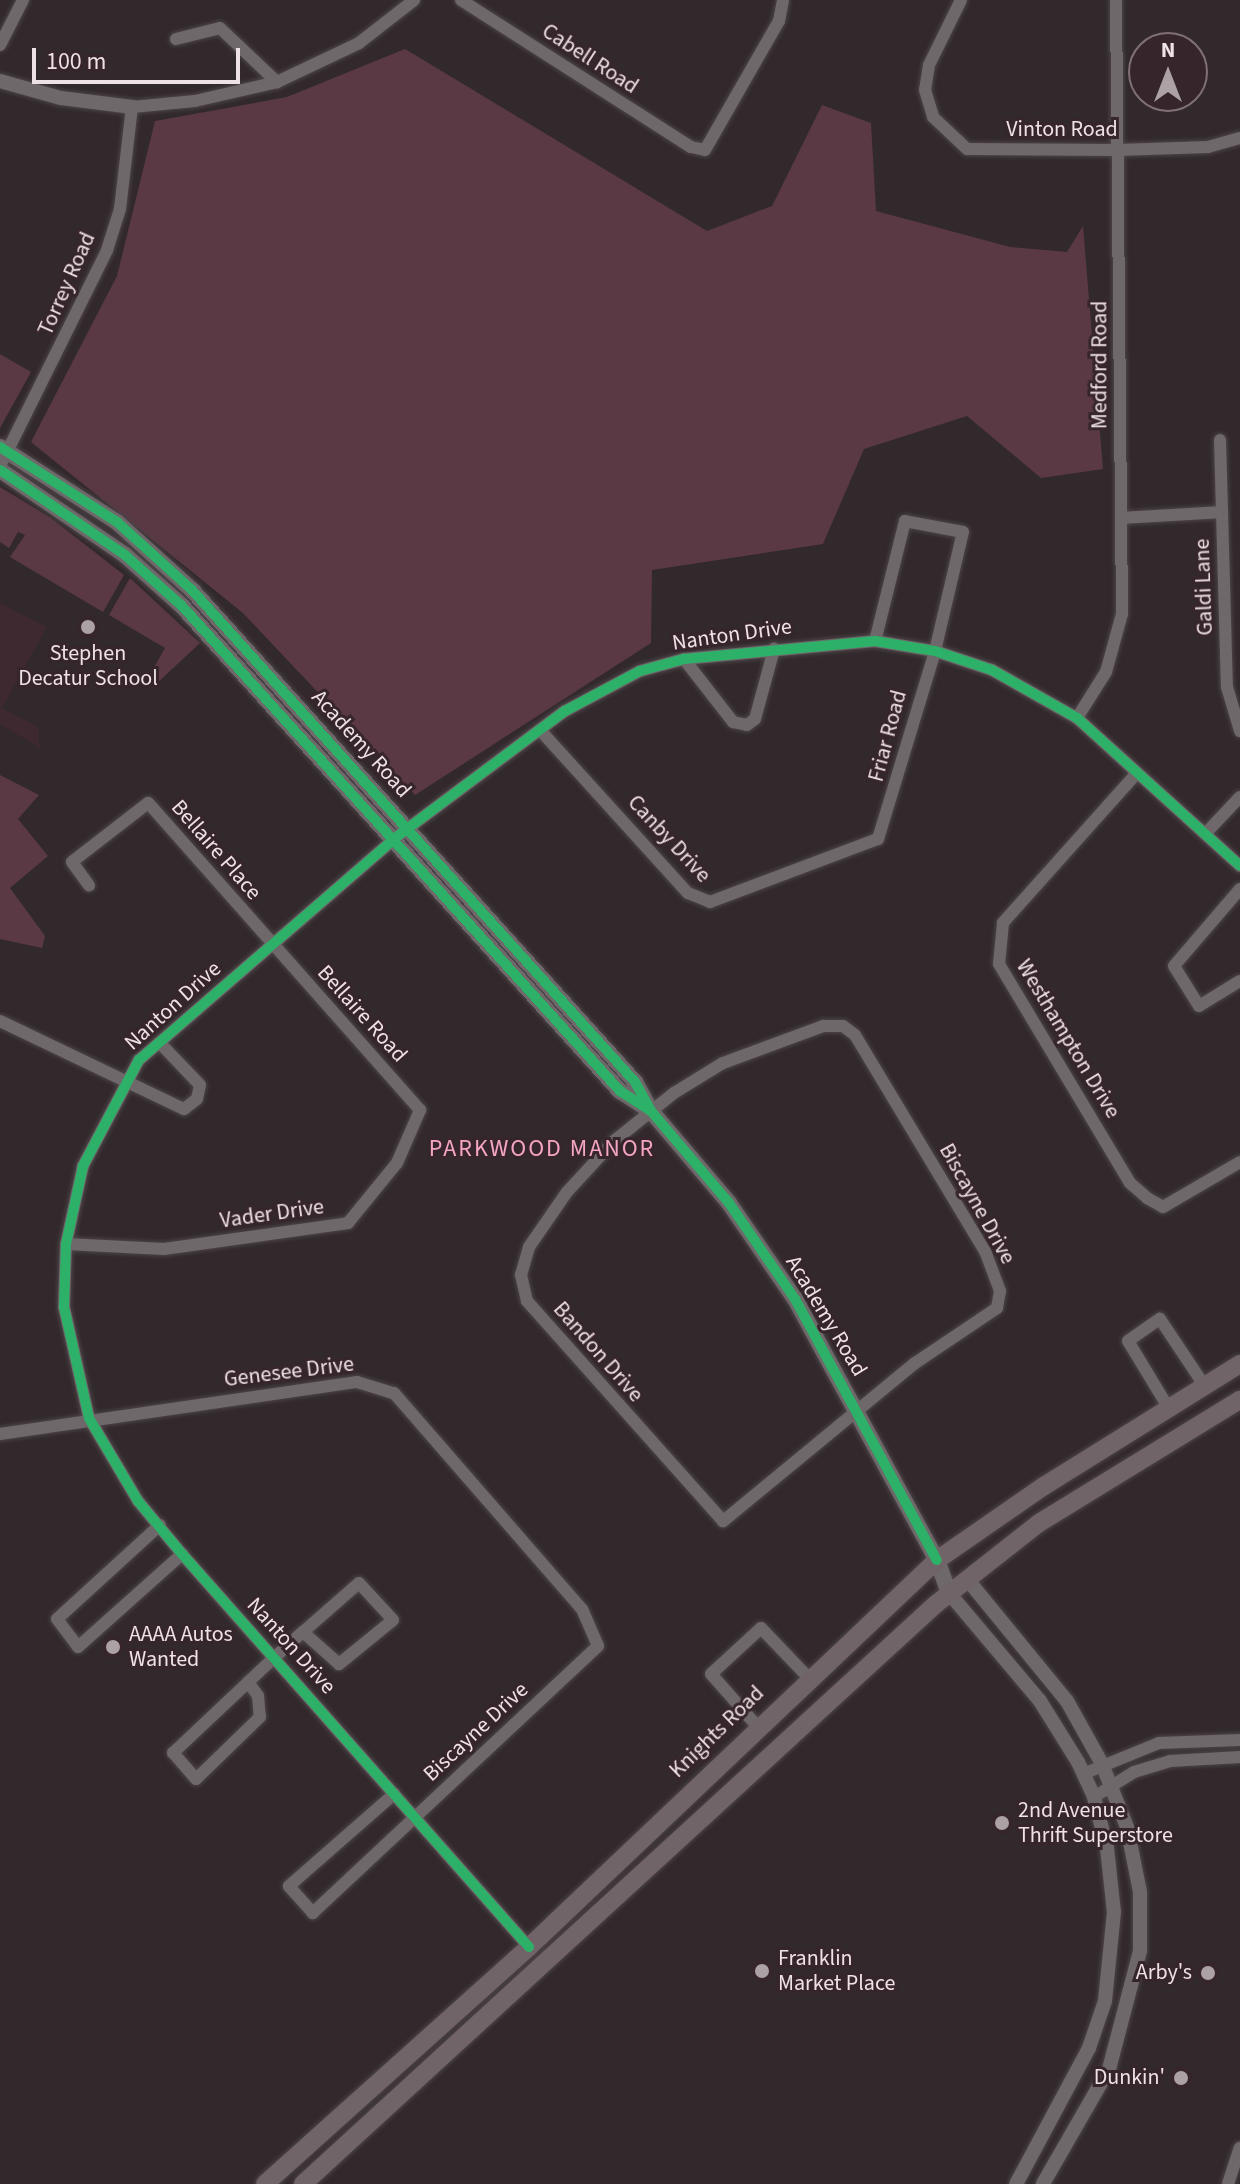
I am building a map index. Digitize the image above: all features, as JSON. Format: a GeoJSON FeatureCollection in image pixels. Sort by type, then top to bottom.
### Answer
{"type":"FeatureCollection","features":[{"type":"Feature","properties":{"kind":"main road","name":"Academy Road"},"geometry":{"type":"LineString","coordinates":[[4,449],[117,522],[192,590],[402,833]]}},
{"type":"Feature","properties":{"kind":"main road","name":"Academy Road"},"geometry":{"type":"LineString","coordinates":[[0,468],[125,555],[182,606],[402,833],[635,1082],[651,1111],[761,1246],[857,1410],[937,1560],[949,1593]]}},
{"type":"Feature","properties":{"kind":"main road","name":"Knights Road"},"geometry":{"type":"LineString","coordinates":[[275,2181],[529,1947],[757,1726],[937,1560],[1168,1407],[1240,1364]]}},
{"type":"Feature","properties":{"kind":"main road"},"geometry":{"type":"LineString","coordinates":[[1204,1385],[1220,1412]]}},
{"type":"Feature","properties":{"kind":"main road"},"geometry":{"type":"LineString","coordinates":[[303,2184],[949,1593],[1039,1523],[1240,1400]]}},
{"type":"Feature","properties":{"kind":"main road","name":"Academy Road"},"geometry":{"type":"LineString","coordinates":[[937,1560],[967,1579]]}},
{"type":"Feature","properties":{"kind":"street"},"geometry":{"type":"LineString","coordinates":[[0,45],[23,0]]}},
{"type":"Feature","properties":{"kind":"street"},"geometry":{"type":"LineString","coordinates":[[0,81],[61,98],[132,107],[195,101],[277,82],[359,43],[414,0]]}},
{"type":"Feature","properties":{"kind":"street","name":"Cabell Road"},"geometry":{"type":"LineString","coordinates":[[461,0],[705,150],[719,133],[779,21],[783,0]]}},
{"type":"Feature","properties":{"kind":"street","name":"Vinton Road"},"geometry":{"type":"LineString","coordinates":[[961,0],[927,80],[933,117],[967,149],[1208,147],[1240,138]]}},
{"type":"Feature","properties":{"kind":"street","name":"Medford Road"},"geometry":{"type":"LineString","coordinates":[[1077,718],[1119,641],[1122,518],[1116,0]]}},
{"type":"Feature","properties":{"kind":"street"},"geometry":{"type":"LineString","coordinates":[[176,39],[220,28],[277,82]]}},
{"type":"Feature","properties":{"kind":"street","name":"Torrey Road"},"geometry":{"type":"LineString","coordinates":[[0,468],[4,449],[107,250],[120,209],[132,107]]}},
{"type":"Feature","properties":{"kind":"street","name":"Galdi Lane"},"geometry":{"type":"LineString","coordinates":[[1220,440],[1227,687],[1240,731]]}},
{"type":"Feature","properties":{"kind":"street"},"geometry":{"type":"LineString","coordinates":[[1122,518],[1222,512]]}},
{"type":"Feature","properties":{"kind":"street","name":"Friar Road"},"geometry":{"type":"LineString","coordinates":[[875,641],[905,521],[963,532],[935,651],[881,832]]}},
{"type":"Feature","properties":{"kind":"street","name":"Nanton Drive"},"geometry":{"type":"LineString","coordinates":[[529,1947],[182,1554],[122,1477],[89,1418],[71,1356],[64,1307],[66,1244],[83,1166],[126,1081],[159,1042],[402,833],[599,690],[684,659],[875,641],[935,651],[1015,681],[1077,718],[1240,866]]}},
{"type":"Feature","properties":{"kind":"street"},"geometry":{"type":"LineString","coordinates":[[684,659],[733,722],[747,725],[755,719],[774,649]]}},
{"type":"Feature","properties":{"kind":"street","name":"Canby Drive"},"geometry":{"type":"LineString","coordinates":[[540,730],[700,902],[878,839],[881,832]]}},
{"type":"Feature","properties":{"kind":"street","name":"Westhampton Drive"},"geometry":{"type":"LineString","coordinates":[[1136,774],[1003,923],[997,943],[999,964],[1130,1183],[1163,1207],[1240,1162]]}},
{"type":"Feature","properties":{"kind":"street"},"geometry":{"type":"LineString","coordinates":[[1205,834],[1240,797]]}},
{"type":"Feature","properties":{"kind":"street","name":"Bellaire Place"},"geometry":{"type":"LineString","coordinates":[[89,885],[72,862],[148,803],[273,945]]}},
{"type":"Feature","properties":{"kind":"street"},"geometry":{"type":"LineString","coordinates":[[1240,889],[1174,966],[1199,1006],[1240,981]]}},
{"type":"Feature","properties":{"kind":"street","name":"Bellaire Road"},"geometry":{"type":"LineString","coordinates":[[273,945],[420,1110]]}},
{"type":"Feature","properties":{"kind":"street"},"geometry":{"type":"LineString","coordinates":[[0,1021],[177,1109],[197,1099],[200,1085],[159,1042]]}},
{"type":"Feature","properties":{"kind":"street","name":"Bandon Drive"},"geometry":{"type":"LineString","coordinates":[[721,1520],[527,1301],[521,1275],[529,1247],[567,1192],[614,1141],[651,1111],[723,1063],[782,1037],[823,1026],[848,1030]]}},
{"type":"Feature","properties":{"kind":"street","name":"Biscayne Drive"},"geometry":{"type":"LineString","coordinates":[[721,1520],[915,1363],[997,1308],[1000,1291],[985,1251],[848,1030]]}},
{"type":"Feature","properties":{"kind":"street","name":"Vader Drive"},"geometry":{"type":"LineString","coordinates":[[66,1244],[164,1249],[348,1223],[397,1163],[420,1110]]}},
{"type":"Feature","properties":{"kind":"street"},"geometry":{"type":"LineString","coordinates":[[1168,1407],[1128,1341],[1160,1319],[1204,1385]]}},
{"type":"Feature","properties":{"kind":"street","name":"Genesee Drive"},"geometry":{"type":"LineString","coordinates":[[0,1434],[89,1418],[357,1382],[375,1384],[394,1393],[582,1609],[598,1646],[593,1651]]}},
{"type":"Feature","properties":{"kind":"street"},"geometry":{"type":"LineString","coordinates":[[160,1525],[57,1619],[78,1647],[182,1554]]}},
{"type":"Feature","properties":{"kind":"street"},"geometry":{"type":"LineString","coordinates":[[967,1579],[1067,1701],[1114,1785],[1140,1892],[1140,1951],[1109,2069],[1043,2184]]}},
{"type":"Feature","properties":{"kind":"street"},"geometry":{"type":"LineString","coordinates":[[248,1682],[260,1704],[260,1717],[196,1779],[173,1753],[248,1682],[275,1657],[303,1632],[359,1583],[393,1620],[339,1664],[303,1632]]}},
{"type":"Feature","properties":{"kind":"street"},"geometry":{"type":"LineString","coordinates":[[949,1593],[1040,1701],[1083,1774],[1094,1797],[1114,1912],[1105,2001],[1089,2048],[1016,2184]]}},
{"type":"Feature","properties":{"kind":"street"},"geometry":{"type":"LineString","coordinates":[[757,1726],[711,1674],[761,1628],[809,1678]]}},
{"type":"Feature","properties":{"kind":"street","name":"Biscayne Drive"},"geometry":{"type":"LineString","coordinates":[[394,1794],[289,1886],[313,1913],[593,1651]]}},
{"type":"Feature","properties":{"kind":"street"},"geometry":{"type":"LineString","coordinates":[[1083,1774],[1159,1743],[1240,1740]]}},
{"type":"Feature","properties":{"kind":"street"},"geometry":{"type":"LineString","coordinates":[[1094,1797],[1134,1772],[1170,1761],[1240,1757]]}},
{"type":"Feature","properties":{"kind":"street"},"geometry":{"type":"LineString","coordinates":[[1228,2184],[1240,2148]]}},
{"type":"Feature","properties":{"kind":"shaded area"},"geometry":{"type":"Polygon","coordinates":[[[405,49],[707,231],[772,206],[822,105],[871,123],[876,211],[1010,247],[1067,252],[1083,226],[1103,469],[1041,478],[967,416],[864,449],[823,544],[652,570],[651,643],[415,795],[243,613],[31,442],[117,276],[155,121],[287,97],[405,49]]]}},
{"type":"Feature","properties":{"kind":"shaded area"},"geometry":{"type":"Polygon","coordinates":[[[0,354],[31,372],[0,428],[0,354]]]}},
{"type":"Feature","properties":{"kind":"shaded area"},"geometry":{"type":"Polygon","coordinates":[[[0,487],[51,518],[124,575],[103,612],[10,557],[25,535],[18,532],[9,548],[0,542],[0,487]]]}},
{"type":"Feature","properties":{"kind":"shaded area"},"geometry":{"type":"Polygon","coordinates":[[[130,578],[200,643],[155,685],[147,680],[165,648],[109,615],[130,578]]]}},
{"type":"Feature","properties":{"kind":"shaded area"},"geometry":{"type":"Polygon","coordinates":[[[0,603],[47,627],[2,708],[38,727],[40,748],[0,724],[0,603]]]}},
{"type":"Feature","properties":{"kind":"shaded area"},"geometry":{"type":"Polygon","coordinates":[[[0,775],[39,795],[18,819],[48,856],[10,888],[45,936],[42,948],[0,939],[0,775]]]}},
{"type":"Feature","properties":{"kind":"cycle path"},"geometry":{"type":"LineString","coordinates":[[0,447],[117,522],[192,590],[635,1082],[651,1111],[729,1203],[795,1299],[937,1560]]}},
{"type":"Feature","properties":{"kind":"cycle path"},"geometry":{"type":"LineString","coordinates":[[0,470],[125,555],[182,606],[620,1091],[649,1110]]}},
{"type":"Feature","properties":{"kind":"cycle path"},"geometry":{"type":"LineString","coordinates":[[529,1947],[182,1554],[138,1501],[89,1418],[64,1307],[66,1244],[83,1166],[139,1060],[395,838],[565,711],[640,671],[684,659],[875,641],[935,651],[992,670],[1077,718],[1240,866]]}},
{"type":"Feature","properties":{"kind":"place","name":"Stephen Decatur School"},"geometry":{"type":"Point","coordinates":[88,627]}},
{"type":"Feature","properties":{"kind":"place","name":"AAAA Autos Wanted"},"geometry":{"type":"Point","coordinates":[113,1647]}},
{"type":"Feature","properties":{"kind":"place","name":"2nd Avenue Thrift Superstore"},"geometry":{"type":"Point","coordinates":[1002,1823]}},
{"type":"Feature","properties":{"kind":"place","name":"Franklin Market Place"},"geometry":{"type":"Point","coordinates":[762,1971]}},
{"type":"Feature","properties":{"kind":"place","name":"Arby's"},"geometry":{"type":"Point","coordinates":[1208,1973]}},
{"type":"Feature","properties":{"kind":"place","name":"Dunkin'"},"geometry":{"type":"Point","coordinates":[1181,2078]}},
{"type":"Feature","properties":{"kind":"district","name":"PARKWOOD MANOR"},"geometry":{"type":"Point","coordinates":[542,1149]}}]}
